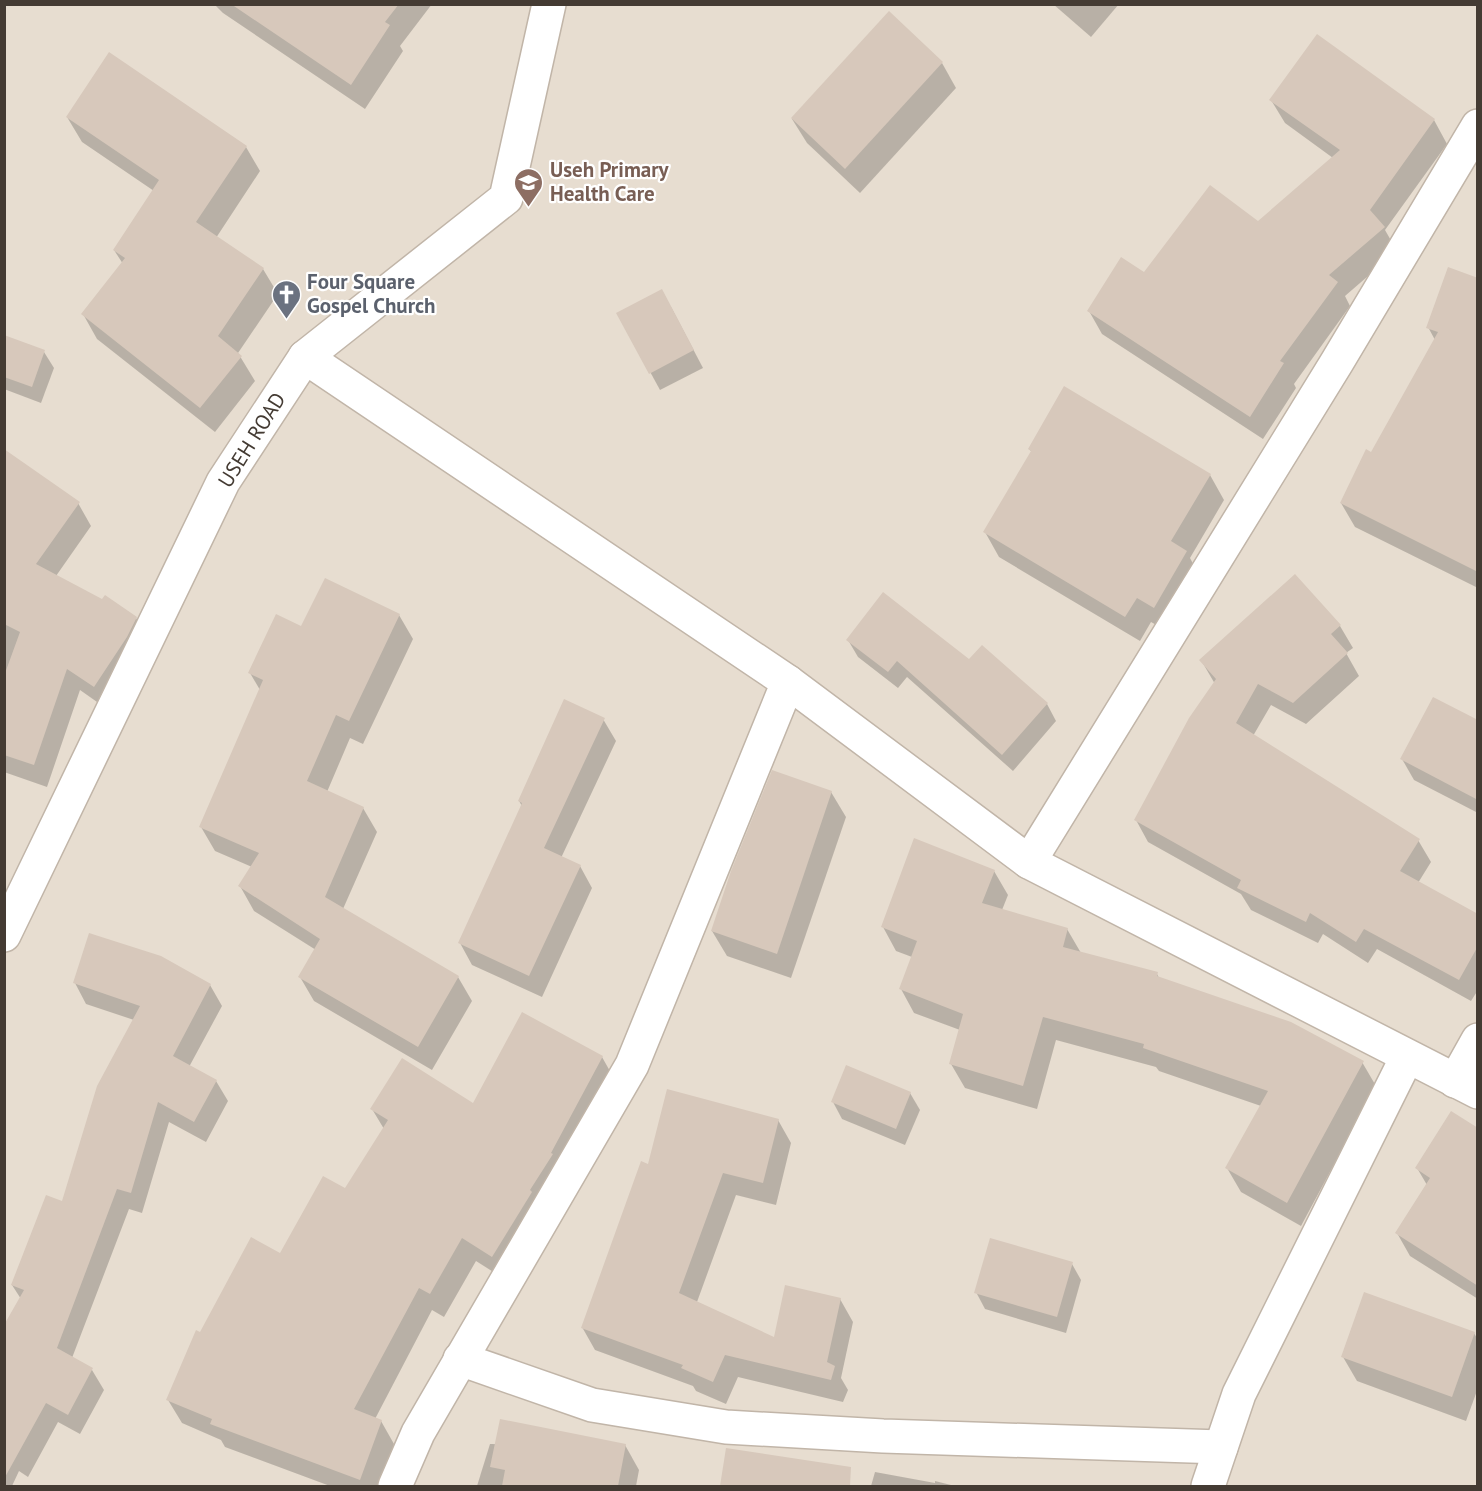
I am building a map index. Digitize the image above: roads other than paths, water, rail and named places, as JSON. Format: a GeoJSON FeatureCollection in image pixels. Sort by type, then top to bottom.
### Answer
{"type":"FeatureCollection","features":[{"type":"Feature","properties":{"kind":"street","name":"USEH ROAD"},"geometry":{"type":"LineString","coordinates":[[4,935],[224,482],[305,357],[506,198],[549,4]]}},
{"type":"Feature","properties":{"kind":"street"},"geometry":{"type":"LineString","coordinates":[[1029,862],[1337,362],[1478,126]]}},
{"type":"Feature","properties":{"kind":"street"},"geometry":{"type":"LineString","coordinates":[[305,357],[788,682],[1029,862],[1466,1087],[1478,1040]]}},
{"type":"Feature","properties":{"kind":"street"},"geometry":{"type":"LineString","coordinates":[[395,1486],[418,1433],[632,1065],[788,682]]}},
{"type":"Feature","properties":{"kind":"street"},"geometry":{"type":"LineString","coordinates":[[1209,1486],[1239,1394],[1407,1057]]}},
{"type":"Feature","properties":{"kind":"street"},"geometry":{"type":"LineString","coordinates":[[460,1359],[592,1405],[726,1427],[883,1436],[1221,1447]]}},
{"type":"Feature","properties":{"kind":"place","name":"Useh Primary Health Care"},"geometry":{"type":"Point","coordinates":[529,208]}},
{"type":"Feature","properties":{"kind":"place","name":"Four Square Gospel Church"},"geometry":{"type":"Point","coordinates":[286,320]}}]}
